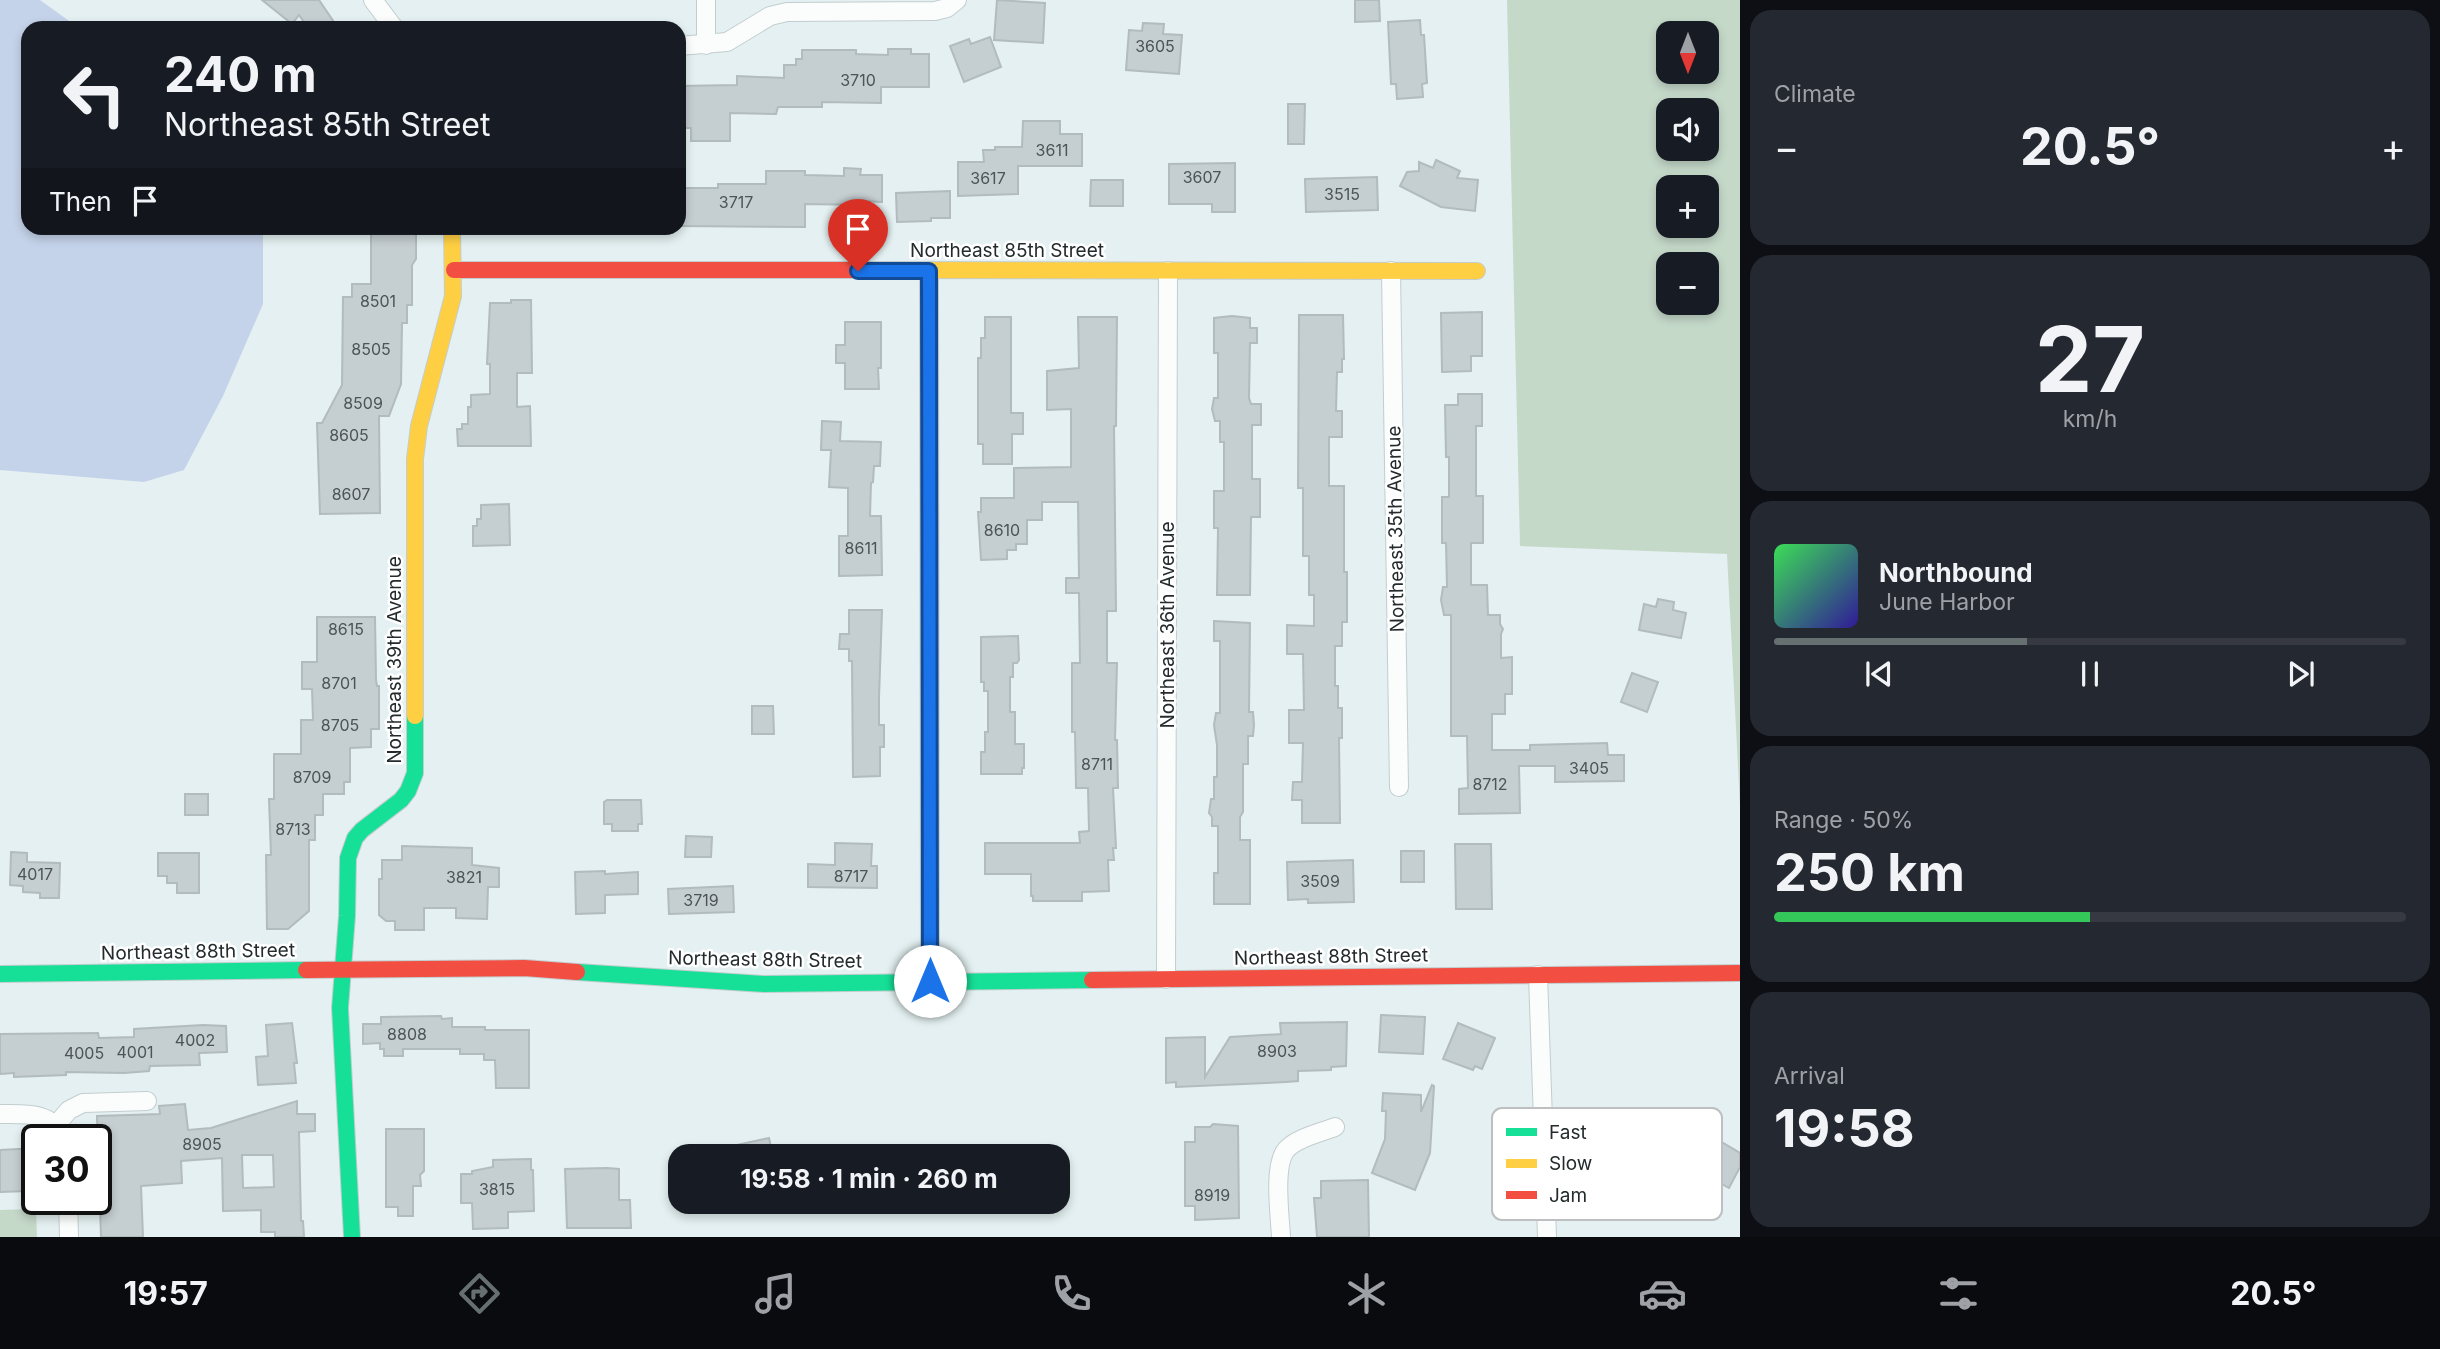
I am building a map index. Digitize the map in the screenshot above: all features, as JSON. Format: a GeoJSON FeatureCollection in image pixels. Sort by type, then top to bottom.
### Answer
{"type":"FeatureCollection","features":[{"type":"Feature","properties":{"kind":"street"},"geometry":{"type":"LineString","coordinates":[[373,0],[389,21]]}},
{"type":"Feature","properties":{"kind":"street"},"geometry":{"type":"LineString","coordinates":[[706,0],[706,45]]}},
{"type":"Feature","properties":{"kind":"street"},"geometry":{"type":"LineString","coordinates":[[686,46],[727,42],[779,13],[934,11],[947,8],[957,0]]}},
{"type":"Feature","properties":{"kind":"street","name":"Northeast 39th Avenue"},"geometry":{"type":"LineString","coordinates":[[355,1236],[340,1008],[346,869],[351,847],[362,830],[401,800],[415,773],[416,443],[453,296],[452,235]]}},
{"type":"Feature","properties":{"kind":"street","name":"Northeast 85th Street"},"geometry":{"type":"LineString","coordinates":[[454,270],[1477,271]]}},
{"type":"Feature","properties":{"kind":"street"},"geometry":{"type":"LineString","coordinates":[[929,271],[930,981]]}},
{"type":"Feature","properties":{"kind":"street","name":"Northeast 36th Avenue"},"geometry":{"type":"LineString","coordinates":[[1166,979],[1168,271]]}},
{"type":"Feature","properties":{"kind":"street","name":"Northeast 35th Avenue"},"geometry":{"type":"LineString","coordinates":[[1391,271],[1399,787]]}},
{"type":"Feature","properties":{"kind":"street","name":"Northeast 88th Street"},"geometry":{"type":"LineString","coordinates":[[0,974],[524,968],[720,983],[1740,973]]}},
{"type":"Feature","properties":{"kind":"street"},"geometry":{"type":"LineString","coordinates":[[1538,975],[1543,1108]]}},
{"type":"Feature","properties":{"kind":"street"},"geometry":{"type":"LineString","coordinates":[[63,1124],[69,1110],[83,1103],[147,1101]]}},
{"type":"Feature","properties":{"kind":"street"},"geometry":{"type":"LineString","coordinates":[[0,1114],[34,1115],[50,1124]]}},
{"type":"Feature","properties":{"kind":"street"},"geometry":{"type":"LineString","coordinates":[[1281,1237],[1279,1172],[1284,1152],[1293,1144],[1335,1127]]}},
{"type":"Feature","properties":{"kind":"street"},"geometry":{"type":"LineString","coordinates":[[68,1215],[69,1237]]}},
{"type":"Feature","properties":{"kind":"green space"},"geometry":{"type":"Polygon","coordinates":[[[1507,0],[1740,0],[1740,805],[1727,554],[1520,546],[1507,0]]]}},
{"type":"Feature","properties":{"kind":"green space"},"geometry":{"type":"Polygon","coordinates":[[[21,1209],[21,1215],[36,1215],[37,1237],[0,1237],[0,1210],[21,1209]]]}},
{"type":"Feature","properties":{"kind":"water"},"geometry":{"type":"Polygon","coordinates":[[[0,0],[40,0],[69,21],[21,21],[21,235],[263,235],[263,304],[223,396],[184,470],[144,482],[0,470],[0,0]]]}},
{"type":"Feature","properties":{"kind":"building"},"geometry":{"type":"Polygon","coordinates":[[[262,0],[319,0],[333,21],[303,21],[299,15],[294,21],[288,21],[262,0]]]}},
{"type":"Feature","properties":{"kind":"building"},"geometry":{"type":"Polygon","coordinates":[[[997,0],[1045,3],[1043,43],[994,40],[997,0]]]}},
{"type":"Feature","properties":{"kind":"building"},"geometry":{"type":"Polygon","coordinates":[[[1355,0],[1379,0],[1380,21],[1355,22],[1355,0]]]}},
{"type":"Feature","properties":{"kind":"building"},"geometry":{"type":"Polygon","coordinates":[[[1420,20],[1421,35],[1424,35],[1427,83],[1422,84],[1423,97],[1397,99],[1396,84],[1391,84],[1388,22],[1420,20]]]}},
{"type":"Feature","properties":{"kind":"building"},"geometry":{"type":"Polygon","coordinates":[[[1143,23],[1164,24],[1163,34],[1182,35],[1179,74],[1126,70],[1129,30],[1142,31],[1143,23]]]}},
{"type":"Feature","properties":{"kind":"building"},"geometry":{"type":"Polygon","coordinates":[[[990,37],[1001,67],[964,82],[950,46],[969,39],[971,44],[990,37]]]}},
{"type":"Feature","properties":{"kind":"building"},"geometry":{"type":"Polygon","coordinates":[[[888,49],[911,49],[911,54],[929,54],[929,87],[881,87],[881,103],[822,102],[822,107],[778,107],[776,114],[730,113],[730,141],[691,141],[691,128],[686,128],[686,86],[737,85],[737,76],[784,78],[784,65],[796,65],[796,59],[802,59],[802,50],[856,50],[856,54],[888,55],[888,49]]]}},
{"type":"Feature","properties":{"kind":"building"},"geometry":{"type":"Polygon","coordinates":[[[1288,104],[1305,104],[1304,144],[1288,144],[1288,104]]]}},
{"type":"Feature","properties":{"kind":"building"},"geometry":{"type":"Polygon","coordinates":[[[1023,121],[1060,121],[1060,134],[1082,134],[1082,166],[1018,166],[1018,194],[958,196],[958,162],[984,162],[983,150],[995,150],[995,147],[1022,147],[1023,121]]]}},
{"type":"Feature","properties":{"kind":"building"},"geometry":{"type":"Polygon","coordinates":[[[1436,160],[1460,171],[1457,178],[1478,180],[1475,211],[1441,207],[1400,186],[1407,172],[1419,171],[1419,162],[1433,168],[1436,160]]]}},
{"type":"Feature","properties":{"kind":"building"},"geometry":{"type":"Polygon","coordinates":[[[1235,163],[1235,212],[1212,212],[1212,204],[1169,204],[1169,164],[1235,163]]]}},
{"type":"Feature","properties":{"kind":"building"},"geometry":{"type":"Polygon","coordinates":[[[844,168],[861,169],[860,175],[882,175],[882,202],[863,201],[863,205],[805,204],[805,227],[686,226],[686,188],[718,188],[718,184],[766,184],[766,171],[805,171],[805,175],[844,176],[844,168]]]}},
{"type":"Feature","properties":{"kind":"building"},"geometry":{"type":"Polygon","coordinates":[[[1377,177],[1378,210],[1306,212],[1305,179],[1377,177]]]}},
{"type":"Feature","properties":{"kind":"building"},"geometry":{"type":"Polygon","coordinates":[[[1091,180],[1123,180],[1123,206],[1090,206],[1091,180]]]}},
{"type":"Feature","properties":{"kind":"building"},"geometry":{"type":"Polygon","coordinates":[[[950,191],[950,218],[897,222],[896,193],[950,191]]]}},
{"type":"Feature","properties":{"kind":"building"},"geometry":{"type":"Polygon","coordinates":[[[371,235],[416,235],[416,259],[412,265],[412,305],[407,305],[407,323],[402,323],[401,384],[389,416],[379,416],[380,513],[320,514],[317,423],[322,423],[342,385],[343,297],[352,297],[352,284],[371,284],[371,235]]]}},
{"type":"Feature","properties":{"kind":"building"},"geometry":{"type":"Polygon","coordinates":[[[511,300],[531,300],[532,373],[517,373],[517,407],[530,406],[531,446],[458,446],[457,429],[462,429],[462,424],[468,424],[471,395],[490,394],[490,364],[487,364],[490,303],[511,303],[511,300]]]}},
{"type":"Feature","properties":{"kind":"building"},"geometry":{"type":"Polygon","coordinates":[[[1482,312],[1482,356],[1471,356],[1471,371],[1442,372],[1441,313],[1482,312]]]}},
{"type":"Feature","properties":{"kind":"building"},"geometry":{"type":"Polygon","coordinates":[[[1299,315],[1343,315],[1344,359],[1342,372],[1337,372],[1336,411],[1342,411],[1342,437],[1329,437],[1329,486],[1344,486],[1344,572],[1347,572],[1347,622],[1342,622],[1342,646],[1335,646],[1335,686],[1338,686],[1338,708],[1342,708],[1342,738],[1339,738],[1340,823],[1302,823],[1302,800],[1292,800],[1293,782],[1302,782],[1303,743],[1289,743],[1289,710],[1304,710],[1303,654],[1287,654],[1287,625],[1314,626],[1314,595],[1309,595],[1309,556],[1303,556],[1303,488],[1298,488],[1299,315]]]}},
{"type":"Feature","properties":{"kind":"building"},"geometry":{"type":"Polygon","coordinates":[[[985,317],[1011,317],[1011,413],[1023,413],[1023,434],[1012,434],[1012,464],[983,464],[983,444],[978,444],[978,358],[981,358],[981,338],[985,338],[985,317]]]}},
{"type":"Feature","properties":{"kind":"building"},"geometry":{"type":"Polygon","coordinates":[[[1078,317],[1117,317],[1114,426],[1116,611],[1107,611],[1107,663],[1117,663],[1115,740],[1118,788],[1113,788],[1116,848],[1113,848],[1114,860],[1108,860],[1109,891],[1082,892],[1082,901],[1033,901],[1031,874],[985,874],[985,843],[1080,843],[1079,832],[1089,831],[1088,788],[1076,788],[1075,732],[1072,732],[1072,663],[1080,663],[1079,593],[1066,593],[1066,578],[1079,578],[1078,502],[1042,502],[1042,520],[1027,520],[1027,544],[1016,544],[1016,550],[1007,550],[1007,559],[981,560],[978,512],[981,512],[981,498],[1014,498],[1014,468],[1071,467],[1071,409],[1047,410],[1047,371],[1079,368],[1078,317]]]}},
{"type":"Feature","properties":{"kind":"building"},"geometry":{"type":"Polygon","coordinates":[[[1214,318],[1250,318],[1250,328],[1257,328],[1257,343],[1250,343],[1249,398],[1251,404],[1261,404],[1261,425],[1252,425],[1252,479],[1260,479],[1260,517],[1251,517],[1250,595],[1217,595],[1218,528],[1214,528],[1214,491],[1224,491],[1224,442],[1220,442],[1220,421],[1215,421],[1212,409],[1214,398],[1218,398],[1218,353],[1214,353],[1214,318]]]}},
{"type":"Feature","properties":{"kind":"building"},"geometry":{"type":"Polygon","coordinates":[[[845,322],[881,322],[879,389],[845,389],[845,363],[836,363],[836,345],[845,345],[845,322]]]}},
{"type":"Feature","properties":{"kind":"building"},"geometry":{"type":"Polygon","coordinates":[[[1458,394],[1482,394],[1482,426],[1476,426],[1476,496],[1483,496],[1483,543],[1471,543],[1471,585],[1487,585],[1488,615],[1500,615],[1503,629],[1501,658],[1512,657],[1512,694],[1505,694],[1505,714],[1492,714],[1492,750],[1530,750],[1530,745],[1607,743],[1608,755],[1624,755],[1624,781],[1555,782],[1555,766],[1519,766],[1520,813],[1459,814],[1459,789],[1468,788],[1467,736],[1451,736],[1451,615],[1444,615],[1441,600],[1443,587],[1447,587],[1446,543],[1442,543],[1442,497],[1449,497],[1445,405],[1458,405],[1458,394]]]}},
{"type":"Feature","properties":{"kind":"building"},"geometry":{"type":"Polygon","coordinates":[[[822,421],[841,422],[840,441],[881,442],[880,466],[874,466],[871,483],[870,516],[881,516],[882,575],[839,576],[839,536],[848,536],[848,488],[829,487],[831,450],[821,450],[822,421]]]}},
{"type":"Feature","properties":{"kind":"building"},"geometry":{"type":"Polygon","coordinates":[[[509,504],[510,545],[473,546],[473,526],[477,526],[477,519],[481,519],[481,505],[509,504]]]}},
{"type":"Feature","properties":{"kind":"building"},"geometry":{"type":"Polygon","coordinates":[[[1658,599],[1674,602],[1673,610],[1686,613],[1681,638],[1639,630],[1644,604],[1656,607],[1658,599]]]}},
{"type":"Feature","properties":{"kind":"building"},"geometry":{"type":"Polygon","coordinates":[[[849,610],[882,610],[879,725],[884,725],[884,747],[880,747],[880,776],[853,777],[852,661],[849,661],[849,649],[839,649],[840,634],[849,634],[849,610]]]}},
{"type":"Feature","properties":{"kind":"building"},"geometry":{"type":"Polygon","coordinates":[[[317,617],[375,617],[379,729],[371,729],[371,747],[350,748],[350,782],[344,782],[344,794],[323,794],[323,815],[315,815],[315,840],[309,840],[309,911],[288,929],[267,929],[266,855],[271,855],[269,799],[274,799],[274,754],[301,754],[301,720],[313,720],[312,689],[302,689],[302,662],[317,662],[317,617]]]}},
{"type":"Feature","properties":{"kind":"building"},"geometry":{"type":"Polygon","coordinates":[[[1214,621],[1250,623],[1249,712],[1253,712],[1254,725],[1253,736],[1248,736],[1248,764],[1243,764],[1240,840],[1250,840],[1250,904],[1214,904],[1214,873],[1218,873],[1218,826],[1212,826],[1209,813],[1211,799],[1214,799],[1214,777],[1217,777],[1214,725],[1216,713],[1220,713],[1220,641],[1214,641],[1214,621]]]}},
{"type":"Feature","properties":{"kind":"building"},"geometry":{"type":"Polygon","coordinates":[[[1018,636],[1019,660],[1013,663],[1013,677],[1010,677],[1010,712],[1015,712],[1015,744],[1024,744],[1024,768],[1022,774],[981,774],[981,752],[985,752],[985,732],[988,732],[988,691],[984,691],[984,682],[981,682],[981,637],[1018,636]]]}},
{"type":"Feature","properties":{"kind":"building"},"geometry":{"type":"Polygon","coordinates":[[[1632,673],[1658,682],[1647,712],[1621,702],[1632,673]]]}},
{"type":"Feature","properties":{"kind":"building"},"geometry":{"type":"Polygon","coordinates":[[[752,706],[773,706],[774,734],[752,734],[752,706]]]}},
{"type":"Feature","properties":{"kind":"building"},"geometry":{"type":"Polygon","coordinates":[[[185,794],[208,794],[208,815],[185,815],[185,794]]]}},
{"type":"Feature","properties":{"kind":"building"},"geometry":{"type":"Polygon","coordinates":[[[641,800],[642,824],[638,824],[638,831],[612,831],[612,824],[604,824],[604,802],[641,800]]]}},
{"type":"Feature","properties":{"kind":"building"},"geometry":{"type":"Polygon","coordinates":[[[686,836],[712,837],[711,857],[685,857],[686,836]]]}},
{"type":"Feature","properties":{"kind":"building"},"geometry":{"type":"Polygon","coordinates":[[[835,843],[872,844],[871,866],[877,866],[877,888],[808,887],[808,864],[835,865],[835,843]]]}},
{"type":"Feature","properties":{"kind":"building"},"geometry":{"type":"Polygon","coordinates":[[[1455,844],[1491,844],[1492,909],[1456,909],[1455,844]]]}},
{"type":"Feature","properties":{"kind":"building"},"geometry":{"type":"Polygon","coordinates":[[[402,846],[472,848],[472,865],[499,868],[499,887],[488,887],[487,919],[456,918],[456,908],[424,908],[424,930],[395,930],[395,921],[386,921],[379,915],[379,879],[382,879],[382,860],[402,860],[402,846]]]}},
{"type":"Feature","properties":{"kind":"building"},"geometry":{"type":"Polygon","coordinates":[[[1401,851],[1424,851],[1424,882],[1401,882],[1401,851]]]}},
{"type":"Feature","properties":{"kind":"building"},"geometry":{"type":"Polygon","coordinates":[[[11,852],[27,853],[27,862],[60,863],[59,898],[40,898],[40,893],[23,892],[23,886],[10,885],[11,852]]]}},
{"type":"Feature","properties":{"kind":"building"},"geometry":{"type":"Polygon","coordinates":[[[158,853],[199,853],[199,893],[177,893],[177,883],[167,883],[167,876],[158,876],[158,853]]]}},
{"type":"Feature","properties":{"kind":"building"},"geometry":{"type":"Polygon","coordinates":[[[1353,860],[1354,902],[1308,903],[1308,899],[1288,900],[1287,862],[1353,860]]]}},
{"type":"Feature","properties":{"kind":"building"},"geometry":{"type":"Polygon","coordinates":[[[605,871],[605,874],[638,872],[638,894],[605,895],[605,913],[576,914],[575,872],[605,871]]]}},
{"type":"Feature","properties":{"kind":"building"},"geometry":{"type":"Polygon","coordinates":[[[733,886],[734,912],[669,914],[668,889],[733,886]]]}},
{"type":"Feature","properties":{"kind":"building"},"geometry":{"type":"Polygon","coordinates":[[[1381,1015],[1425,1017],[1423,1054],[1379,1052],[1381,1015]]]}},
{"type":"Feature","properties":{"kind":"building"},"geometry":{"type":"Polygon","coordinates":[[[441,1016],[442,1019],[452,1018],[452,1027],[529,1030],[529,1088],[496,1088],[495,1060],[484,1060],[484,1054],[460,1054],[460,1049],[403,1049],[403,1056],[384,1056],[380,1043],[363,1044],[363,1024],[381,1024],[381,1017],[441,1016]]]}},
{"type":"Feature","properties":{"kind":"building"},"geometry":{"type":"Polygon","coordinates":[[[1347,1022],[1346,1066],[1331,1067],[1331,1070],[1298,1071],[1298,1081],[1176,1087],[1176,1082],[1166,1083],[1166,1038],[1205,1037],[1205,1077],[1230,1037],[1281,1034],[1280,1023],[1347,1022]]]}},
{"type":"Feature","properties":{"kind":"building"},"geometry":{"type":"Polygon","coordinates":[[[292,1023],[297,1063],[294,1063],[296,1083],[258,1085],[256,1057],[268,1056],[266,1025],[292,1023]]]}},
{"type":"Feature","properties":{"kind":"building"},"geometry":{"type":"Polygon","coordinates":[[[1458,1023],[1495,1038],[1482,1069],[1475,1066],[1473,1070],[1443,1059],[1458,1023]]]}},
{"type":"Feature","properties":{"kind":"building"},"geometry":{"type":"Polygon","coordinates":[[[226,1026],[227,1052],[199,1053],[200,1065],[150,1066],[149,1071],[124,1073],[66,1072],[66,1075],[14,1077],[14,1073],[0,1074],[0,1034],[98,1033],[99,1038],[134,1037],[134,1029],[226,1026]]]}},
{"type":"Feature","properties":{"kind":"building"},"geometry":{"type":"Polygon","coordinates":[[[1432,1085],[1430,1153],[1415,1190],[1372,1173],[1385,1139],[1386,1111],[1382,1111],[1383,1093],[1421,1095],[1421,1112],[1432,1085]]]}},
{"type":"Feature","properties":{"kind":"building"},"geometry":{"type":"Polygon","coordinates":[[[297,1101],[297,1114],[315,1114],[315,1131],[299,1132],[301,1221],[304,1237],[275,1237],[275,1232],[261,1232],[261,1210],[223,1211],[222,1158],[181,1161],[182,1183],[141,1186],[143,1237],[101,1237],[100,1215],[112,1215],[112,1124],[97,1124],[97,1116],[160,1114],[159,1106],[185,1104],[188,1130],[211,1128],[297,1101]],[[242,1155],[243,1188],[274,1187],[273,1155],[242,1155]]]}},
{"type":"Feature","properties":{"kind":"building"},"geometry":{"type":"Polygon","coordinates":[[[1213,1124],[1238,1126],[1239,1218],[1195,1220],[1195,1206],[1185,1206],[1185,1142],[1195,1142],[1195,1127],[1210,1127],[1213,1124]]]}},
{"type":"Feature","properties":{"kind":"building"},"geometry":{"type":"Polygon","coordinates":[[[386,1129],[424,1129],[424,1171],[420,1175],[421,1186],[413,1186],[413,1216],[398,1216],[398,1207],[386,1207],[386,1129]]]}},
{"type":"Feature","properties":{"kind":"building"},"geometry":{"type":"Polygon","coordinates":[[[769,1138],[770,1144],[742,1144],[769,1138]]]}},
{"type":"Feature","properties":{"kind":"building"},"geometry":{"type":"Polygon","coordinates":[[[1722,1142],[1740,1153],[1740,1167],[1729,1188],[1722,1184],[1722,1142]]]}},
{"type":"Feature","properties":{"kind":"building"},"geometry":{"type":"Polygon","coordinates":[[[21,1149],[21,1191],[0,1192],[0,1150],[21,1149]]]}},
{"type":"Feature","properties":{"kind":"building"},"geometry":{"type":"Polygon","coordinates":[[[531,1159],[534,1211],[508,1212],[508,1228],[473,1229],[472,1203],[461,1203],[461,1174],[472,1174],[472,1171],[493,1167],[493,1160],[531,1159]]]}},
{"type":"Feature","properties":{"kind":"building"},"geometry":{"type":"Polygon","coordinates":[[[565,1169],[619,1169],[619,1200],[630,1200],[631,1228],[567,1228],[565,1169]]]}},
{"type":"Feature","properties":{"kind":"building"},"geometry":{"type":"Polygon","coordinates":[[[1368,1180],[1369,1237],[1317,1237],[1314,1198],[1321,1198],[1321,1181],[1368,1180]]]}},
{"type":"Feature","properties":{"kind":"traffic: fast"},"geometry":{"type":"LineString","coordinates":[[352,1237],[340,1008],[348,858],[355,838],[362,830],[401,800],[408,791],[415,773],[415,716]]}},
{"type":"Feature","properties":{"kind":"traffic: fast"},"geometry":{"type":"LineString","coordinates":[[0,974],[306,970]]}},
{"type":"Feature","properties":{"kind":"traffic: fast"},"geometry":{"type":"LineString","coordinates":[[577,972],[764,984],[1092,980]]}},
{"type":"Feature","properties":{"kind":"traffic: slow"},"geometry":{"type":"LineString","coordinates":[[415,716],[415,459],[419,426],[453,296],[452,235]]}},
{"type":"Feature","properties":{"kind":"traffic: slow"},"geometry":{"type":"LineString","coordinates":[[871,270],[1477,271]]}},
{"type":"Feature","properties":{"kind":"traffic: jam"},"geometry":{"type":"LineString","coordinates":[[454,270],[871,270]]}},
{"type":"Feature","properties":{"kind":"traffic: jam"},"geometry":{"type":"LineString","coordinates":[[306,970],[524,968],[577,972]]}},
{"type":"Feature","properties":{"kind":"traffic: jam"},"geometry":{"type":"LineString","coordinates":[[1092,980],[1740,973]]}},
{"type":"Feature","properties":{"kind":"route"},"geometry":{"type":"LineString","coordinates":[[858,271],[929,271],[930,981]]}}]}
